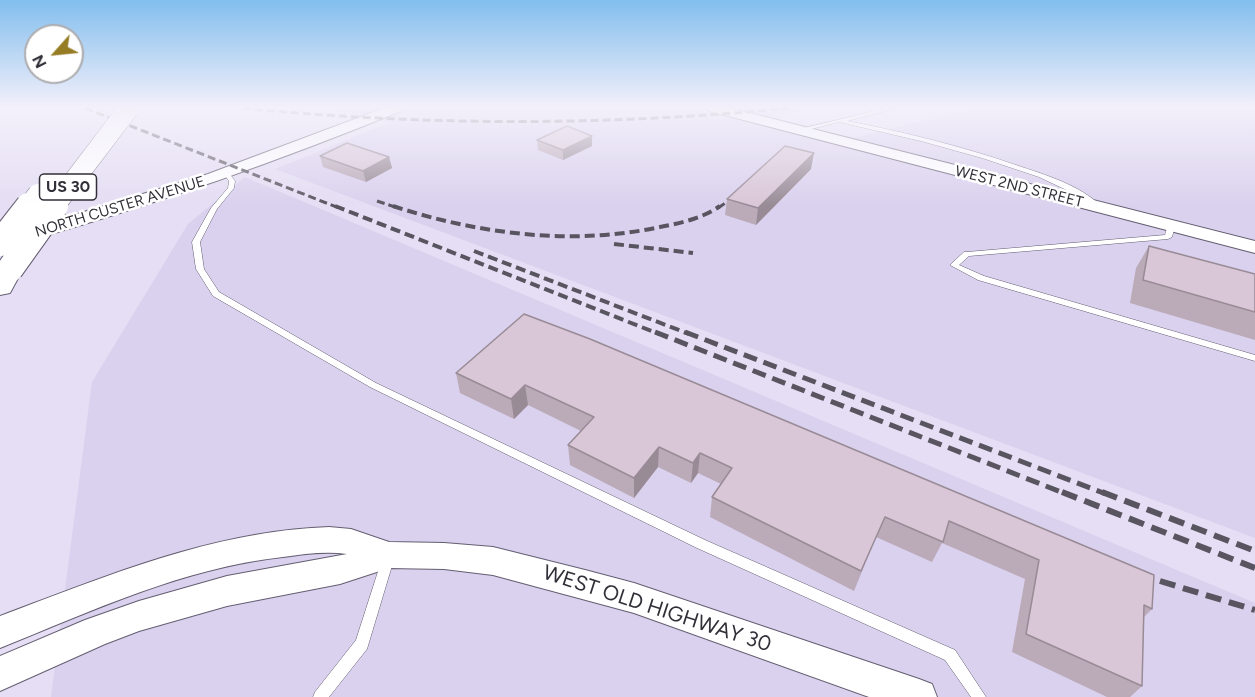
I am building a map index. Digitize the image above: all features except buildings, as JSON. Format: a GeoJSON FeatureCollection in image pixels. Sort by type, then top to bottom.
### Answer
{"type":"FeatureCollection","features":[{"type":"Feature","properties":{"kind":"highway","name":"US 30"},"geometry":{"type":"LineString","coordinates":[[0,243],[83,141]]}},
{"type":"Feature","properties":{"kind":"highway","name":"US 30"},"geometry":{"type":"LineString","coordinates":[[5,278],[38,227],[104,141]]}},
{"type":"Feature","properties":{"kind":"street","name":"NORTH CUSTER AVENUE"},"geometry":{"type":"LineString","coordinates":[[0,243],[115,210],[234,172],[314,141]]}},
{"type":"Feature","properties":{"kind":"street","name":"WEST 2ND STREET"},"geometry":{"type":"LineString","coordinates":[[840,141],[1255,247]]}},
{"type":"Feature","properties":{"kind":"street","name":"WEST OLD HIGHWAY 30"},"geometry":{"type":"LineString","coordinates":[[0,632],[149,576],[216,555],[285,543],[344,541],[389,555],[444,556],[493,561],[536,570],[634,598],[919,697]]}},
{"type":"Feature","properties":{"kind":"street","name":"WEST OLD HIGHWAY 30"},"geometry":{"type":"LineString","coordinates":[[0,674],[97,631],[170,607],[237,589],[340,570],[389,555]]}},
{"type":"Feature","properties":{"kind":"lane"},"geometry":{"type":"LineString","coordinates":[[929,141],[1026,170],[1083,194],[1101,208]]}},
{"type":"Feature","properties":{"kind":"lane"},"geometry":{"type":"LineString","coordinates":[[234,172],[231,188],[214,208],[196,242],[200,269],[216,294],[372,385],[701,544],[950,655],[979,697]]}},
{"type":"Feature","properties":{"kind":"lane"},"geometry":{"type":"LineString","coordinates":[[1171,226],[1168,237],[967,254],[954,264],[981,278],[1255,358]]}},
{"type":"Feature","properties":{"kind":"lane"},"geometry":{"type":"LineString","coordinates":[[320,697],[362,644],[389,555]]}},
{"type":"Feature","properties":{"kind":"shaded area"},"geometry":{"type":"Polygon","coordinates":[[[345,141],[1255,141],[1255,538],[275,169],[345,141]]]}},
{"type":"Feature","properties":{"kind":"shaded area"},"geometry":{"type":"Polygon","coordinates":[[[245,177],[1255,603],[1255,697],[51,697],[92,382],[188,224],[245,177]]]}},
{"type":"Feature","properties":{"kind":"railway"},"geometry":{"type":"LineString","coordinates":[[168,141],[339,208]]}},
{"type":"Feature","properties":{"kind":"railway"},"geometry":{"type":"LineString","coordinates":[[718,208],[739,194]]}},
{"type":"Feature","properties":{"kind":"railway"},"geometry":{"type":"LineString","coordinates":[[377,201],[398,208]]}},
{"type":"Feature","properties":{"kind":"railway"},"geometry":{"type":"LineString","coordinates":[[335,206],[659,334]]}},
{"type":"Feature","properties":{"kind":"railway"},"geometry":{"type":"LineString","coordinates":[[393,206],[458,224],[525,234],[559,236],[627,233],[660,227],[699,217],[720,206]]}},
{"type":"Feature","properties":{"kind":"railway"},"geometry":{"type":"LineString","coordinates":[[614,244],[693,253]]}},
{"type":"Feature","properties":{"kind":"railway"},"geometry":{"type":"LineString","coordinates":[[474,251],[689,334]]}},
{"type":"Feature","properties":{"kind":"railway"},"geometry":{"type":"LineString","coordinates":[[655,332],[1066,494]]}},
{"type":"Feature","properties":{"kind":"railway"},"geometry":{"type":"LineString","coordinates":[[685,332],[1106,494]]}},
{"type":"Feature","properties":{"kind":"railway"},"geometry":{"type":"LineString","coordinates":[[1062,492],[1255,568]]}},
{"type":"Feature","properties":{"kind":"railway"},"geometry":{"type":"LineString","coordinates":[[1102,492],[1255,551]]}},
{"type":"Feature","properties":{"kind":"railway"},"geometry":{"type":"LineString","coordinates":[[1137,574],[1255,610]]}}]}
